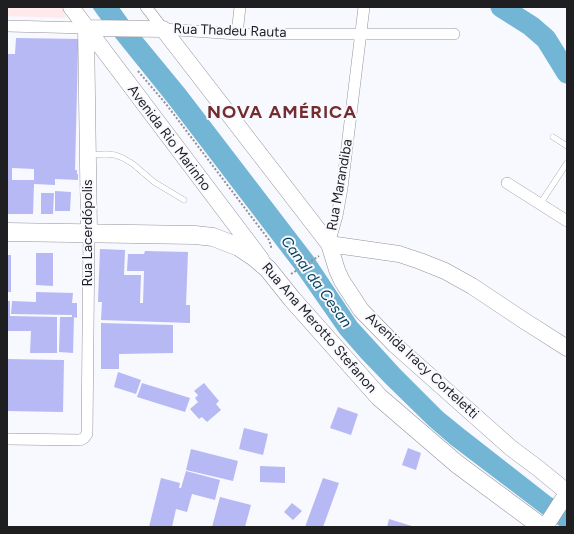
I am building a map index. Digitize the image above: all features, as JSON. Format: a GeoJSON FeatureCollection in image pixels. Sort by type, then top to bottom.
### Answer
{"type":"FeatureCollection","features":[{"type":"Feature","properties":{"kind":"main road","name":"Rua Ana Merotto Stefanon"},"geometry":{"type":"LineString","coordinates":[[7,232],[195,235],[222,240],[239,247],[254,257],[269,260],[298,306],[379,397],[457,464],[545,525]]}},
{"type":"Feature","properties":{"kind":"street","name":"Avenida Rio Marinho"},"geometry":{"type":"LineString","coordinates":[[71,7],[269,260]]}},
{"type":"Feature","properties":{"kind":"street","name":"Avenida Iracy Corteletti"},"geometry":{"type":"LineString","coordinates":[[146,7],[329,244],[342,281],[361,310],[395,345],[511,448],[539,468],[565,496]]}},
{"type":"Feature","properties":{"kind":"street"},"geometry":{"type":"LineString","coordinates":[[236,34],[240,7]]}},
{"type":"Feature","properties":{"kind":"street","name":"Rua Marandiba"},"geometry":{"type":"LineString","coordinates":[[329,244],[337,216],[342,188],[364,7]]}},
{"type":"Feature","properties":{"kind":"street","name":"Rua Thadeu Rauta"},"geometry":{"type":"LineString","coordinates":[[7,26],[140,28],[236,34],[454,34]]}},
{"type":"Feature","properties":{"kind":"street","name":"Rua Lacerdópolis"},"geometry":{"type":"LineString","coordinates":[[7,439],[80,440],[84,438],[86,434],[89,233],[86,28]]}},
{"type":"Feature","properties":{"kind":"street"},"geometry":{"type":"LineString","coordinates":[[507,183],[540,204],[566,218]]}},
{"type":"Feature","properties":{"kind":"street"},"geometry":{"type":"LineString","coordinates":[[329,244],[399,254],[445,271],[472,286],[567,348]]}},
{"type":"Feature","properties":{"kind":"street"},"geometry":{"type":"LineString","coordinates":[[338,270],[344,258],[353,248]]}},
{"type":"Feature","properties":{"kind":"street"},"geometry":{"type":"LineString","coordinates":[[545,525],[565,496]]}},
{"type":"Feature","properties":{"kind":"lane"},"geometry":{"type":"LineString","coordinates":[[553,137],[567,146]]}},
{"type":"Feature","properties":{"kind":"lane"},"geometry":{"type":"LineString","coordinates":[[88,155],[106,154],[123,158],[133,164],[154,182],[184,200]]}},
{"type":"Feature","properties":{"kind":"lane"},"geometry":{"type":"LineString","coordinates":[[540,204],[567,164]]}},
{"type":"Feature","properties":{"kind":"path"},"geometry":{"type":"LineString","coordinates":[[136,69],[166,104],[269,240],[271,246],[269,260]]}},
{"type":"Feature","properties":{"kind":"path"},"geometry":{"type":"LineString","coordinates":[[295,272],[316,258]]}},
{"type":"Feature","properties":{"kind":"shaded area"},"geometry":{"type":"Polygon","coordinates":[[[7,7],[61,7],[67,16],[64,18],[7,16],[7,7]]]}},
{"type":"Feature","properties":{"kind":"water","name":"Canal da Cesan"},"geometry":{"type":"Polygon","coordinates":[[[92,7],[119,7],[185,89],[313,256],[357,322],[400,369],[443,412],[551,497],[567,506],[567,527],[561,527],[542,514],[451,445],[429,426],[361,358],[340,334],[294,268],[168,103],[92,7]]]}},
{"type":"Feature","properties":{"kind":"building"},"geometry":{"type":"Polygon","coordinates":[[[16,38],[81,39],[80,51],[78,51],[75,170],[77,170],[78,180],[55,179],[55,185],[34,184],[33,214],[7,214],[7,54],[15,54],[16,38]],[[12,168],[12,180],[34,180],[34,169],[12,168]]]}},
{"type":"Feature","properties":{"kind":"building"},"geometry":{"type":"Polygon","coordinates":[[[55,191],[71,192],[70,211],[55,211],[55,191]]]}},
{"type":"Feature","properties":{"kind":"building"},"geometry":{"type":"Polygon","coordinates":[[[41,193],[54,193],[53,214],[41,214],[41,193]]]}},
{"type":"Feature","properties":{"kind":"building"},"geometry":{"type":"Polygon","coordinates":[[[100,249],[125,250],[124,275],[141,275],[140,303],[143,303],[144,271],[127,271],[128,254],[144,254],[145,251],[188,252],[186,305],[190,305],[190,323],[101,320],[102,302],[98,302],[100,249]]]}},
{"type":"Feature","properties":{"kind":"building"},"geometry":{"type":"Polygon","coordinates":[[[36,253],[53,253],[53,286],[36,285],[36,253]]]}},
{"type":"Feature","properties":{"kind":"building"},"geometry":{"type":"Polygon","coordinates":[[[7,255],[11,255],[11,292],[7,292],[7,255]]]}},
{"type":"Feature","properties":{"kind":"building"},"geometry":{"type":"Polygon","coordinates":[[[36,292],[73,293],[72,303],[77,303],[77,318],[74,317],[73,353],[59,352],[60,317],[72,317],[72,315],[11,314],[12,301],[36,302],[36,292]]]}},
{"type":"Feature","properties":{"kind":"building"},"geometry":{"type":"Polygon","coordinates":[[[7,301],[10,301],[10,316],[57,317],[57,353],[30,353],[31,331],[7,331],[7,301]]]}},
{"type":"Feature","properties":{"kind":"building"},"geometry":{"type":"Polygon","coordinates":[[[101,323],[173,325],[173,353],[119,354],[119,369],[101,369],[101,323]]]}},
{"type":"Feature","properties":{"kind":"building"},"geometry":{"type":"Polygon","coordinates":[[[7,359],[64,360],[63,412],[7,411],[7,359]]]}},
{"type":"Feature","properties":{"kind":"building"},"geometry":{"type":"Polygon","coordinates":[[[118,372],[141,380],[136,394],[114,387],[118,372]]]}},
{"type":"Feature","properties":{"kind":"building"},"geometry":{"type":"Polygon","coordinates":[[[142,383],[190,398],[185,412],[137,397],[142,383]]]}},
{"type":"Feature","properties":{"kind":"building"},"geometry":{"type":"Polygon","coordinates":[[[204,383],[219,401],[216,404],[221,410],[207,422],[202,417],[199,419],[190,409],[198,402],[195,398],[198,395],[194,391],[204,383]]]}},
{"type":"Feature","properties":{"kind":"building"},"geometry":{"type":"Polygon","coordinates":[[[338,407],[358,414],[351,435],[330,428],[338,407]]]}},
{"type":"Feature","properties":{"kind":"building"},"geometry":{"type":"Polygon","coordinates":[[[244,428],[268,434],[263,455],[239,449],[244,428]]]}},
{"type":"Feature","properties":{"kind":"building"},"geometry":{"type":"Polygon","coordinates":[[[408,448],[421,453],[416,470],[402,465],[408,448]]]}},
{"type":"Feature","properties":{"kind":"building"},"geometry":{"type":"Polygon","coordinates":[[[191,449],[238,461],[233,481],[186,470],[191,449]]]}},
{"type":"Feature","properties":{"kind":"building"},"geometry":{"type":"Polygon","coordinates":[[[260,466],[285,467],[285,483],[260,482],[260,466]]]}},
{"type":"Feature","properties":{"kind":"building"},"geometry":{"type":"Polygon","coordinates":[[[186,471],[220,480],[215,500],[192,494],[187,512],[176,509],[172,527],[149,527],[161,478],[180,483],[179,488],[181,488],[186,471]]]}},
{"type":"Feature","properties":{"kind":"building"},"geometry":{"type":"Polygon","coordinates":[[[323,478],[339,483],[323,527],[305,527],[323,478]]]}},
{"type":"Feature","properties":{"kind":"building"},"geometry":{"type":"Polygon","coordinates":[[[220,497],[251,505],[245,527],[212,527],[220,497]]]}},
{"type":"Feature","properties":{"kind":"building"},"geometry":{"type":"Polygon","coordinates":[[[292,503],[302,511],[293,520],[284,512],[292,503]]]}},
{"type":"Feature","properties":{"kind":"building"},"geometry":{"type":"Polygon","coordinates":[[[389,519],[415,527],[387,527],[389,519]]]}},
{"type":"Feature","properties":{"kind":"waterway"},"geometry":{"type":"LineString","coordinates":[[501,7],[531,26],[546,39],[567,73]]}},
{"type":"Feature","properties":{"kind":"district","name":"NOVA AMÉRICA"},"geometry":{"type":"Point","coordinates":[282,113]}}]}
